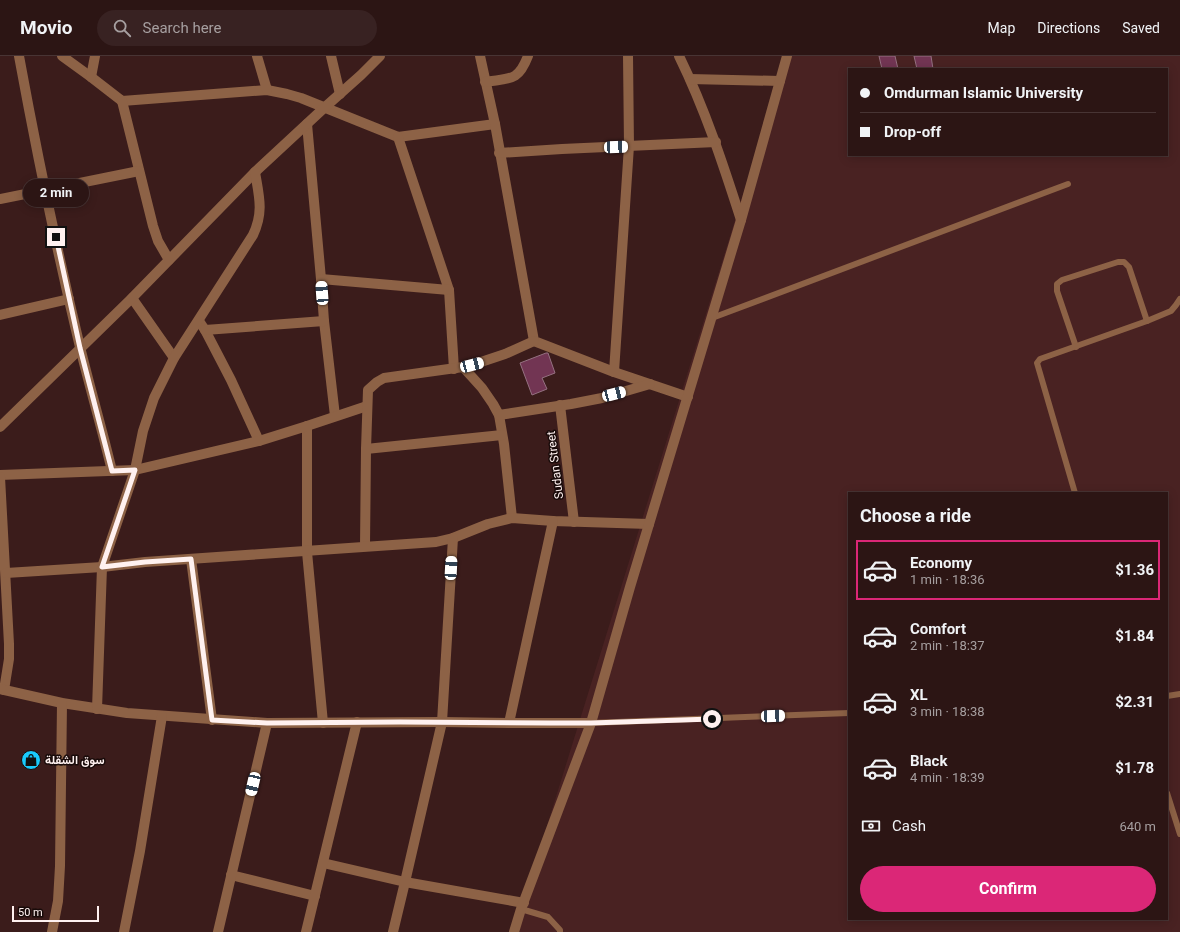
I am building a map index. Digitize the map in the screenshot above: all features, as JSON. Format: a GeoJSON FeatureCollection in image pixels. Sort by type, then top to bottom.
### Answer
{"type":"FeatureCollection","features":[{"type":"Feature","properties":{"kind":"street"},"geometry":{"type":"LineString","coordinates":[[19,56],[45,190],[69,299],[80,348],[112,471]]}},
{"type":"Feature","properties":{"kind":"street"},"geometry":{"type":"LineString","coordinates":[[62,56],[91,76],[122,102],[158,241],[169,260]]}},
{"type":"Feature","properties":{"kind":"street"},"geometry":{"type":"LineString","coordinates":[[91,76],[95,56]]}},
{"type":"Feature","properties":{"kind":"street"},"geometry":{"type":"LineString","coordinates":[[257,56],[267,90]]}},
{"type":"Feature","properties":{"kind":"street"},"geometry":{"type":"LineString","coordinates":[[331,56],[340,94]]}},
{"type":"Feature","properties":{"kind":"street"},"geometry":{"type":"LineString","coordinates":[[0,427],[132,298],[255,172],[380,56]]}},
{"type":"Feature","properties":{"kind":"street"},"geometry":{"type":"LineString","coordinates":[[480,56],[495,124],[534,341]]}},
{"type":"Feature","properties":{"kind":"street"},"geometry":{"type":"LineString","coordinates":[[485,82],[516,76],[524,67],[528,56]]}},
{"type":"Feature","properties":{"kind":"street"},"geometry":{"type":"LineString","coordinates":[[614,372],[629,146],[628,56]]}},
{"type":"Feature","properties":{"kind":"street"},"geometry":{"type":"LineString","coordinates":[[679,56],[716,142],[741,220]]}},
{"type":"Feature","properties":{"kind":"street"},"geometry":{"type":"LineString","coordinates":[[514,932],[522,906],[591,723],[741,220],[787,56]]}},
{"type":"Feature","properties":{"kind":"street"},"geometry":{"type":"LineString","coordinates":[[690,79],[780,81]]}},
{"type":"Feature","properties":{"kind":"street"},"geometry":{"type":"LineString","coordinates":[[122,102],[267,90],[287,94],[398,137],[495,124]]}},
{"type":"Feature","properties":{"kind":"street"},"geometry":{"type":"LineString","coordinates":[[307,124],[324,321],[335,416]]}},
{"type":"Feature","properties":{"kind":"street"},"geometry":{"type":"LineString","coordinates":[[398,137],[449,290],[459,368],[482,388],[493,404],[498,415],[502,435],[512,518]]}},
{"type":"Feature","properties":{"kind":"street"},"geometry":{"type":"LineString","coordinates":[[499,153],[716,142]]}},
{"type":"Feature","properties":{"kind":"street"},"geometry":{"type":"LineString","coordinates":[[0,199],[139,171]]}},
{"type":"Feature","properties":{"kind":"street"},"geometry":{"type":"LineString","coordinates":[[97,709],[102,567],[135,470],[143,431],[154,398],[174,358],[199,321],[257,227],[260,216],[260,205],[255,172]]}},
{"type":"Feature","properties":{"kind":"street"},"geometry":{"type":"LineString","coordinates":[[321,279],[449,290]]}},
{"type":"Feature","properties":{"kind":"street"},"geometry":{"type":"LineString","coordinates":[[132,298],[174,358]]}},
{"type":"Feature","properties":{"kind":"street"},"geometry":{"type":"LineString","coordinates":[[0,315],[69,299]]}},
{"type":"Feature","properties":{"kind":"street"},"geometry":{"type":"LineString","coordinates":[[199,321],[231,380],[259,441]]}},
{"type":"Feature","properties":{"kind":"street"},"geometry":{"type":"LineString","coordinates":[[205,330],[324,321]]}},
{"type":"Feature","properties":{"kind":"street"},"geometry":{"type":"LineString","coordinates":[[365,546],[368,390],[384,378],[459,368],[505,354],[534,341],[614,372],[688,397]]}},
{"type":"Feature","properties":{"kind":"street"},"geometry":{"type":"LineString","coordinates":[[498,415],[602,398],[650,384]]}},
{"type":"Feature","properties":{"kind":"street","name":"Sudan Street"},"geometry":{"type":"LineString","coordinates":[[560,405],[574,522]]}},
{"type":"Feature","properties":{"kind":"street"},"geometry":{"type":"LineString","coordinates":[[367,406],[259,441],[135,470],[0,476],[6,573],[3,586],[9,659],[2,689],[62,703],[97,709],[212,720],[267,723],[591,723]]}},
{"type":"Feature","properties":{"kind":"street"},"geometry":{"type":"LineString","coordinates":[[307,426],[307,552],[323,723]]}},
{"type":"Feature","properties":{"kind":"street"},"geometry":{"type":"LineString","coordinates":[[366,449],[502,435]]}},
{"type":"Feature","properties":{"kind":"street"},"geometry":{"type":"LineString","coordinates":[[6,573],[436,542],[453,538],[488,524],[512,518],[574,522],[650,524]]}},
{"type":"Feature","properties":{"kind":"street"},"geometry":{"type":"LineString","coordinates":[[509,723],[553,521]]}},
{"type":"Feature","properties":{"kind":"street"},"geometry":{"type":"LineString","coordinates":[[393,932],[406,882],[442,722],[453,538]]}},
{"type":"Feature","properties":{"kind":"street"},"geometry":{"type":"LineString","coordinates":[[191,559],[212,720]]}},
{"type":"Feature","properties":{"kind":"street"},"geometry":{"type":"LineString","coordinates":[[52,932],[58,902],[60,866],[62,703]]}},
{"type":"Feature","properties":{"kind":"street"},"geometry":{"type":"LineString","coordinates":[[124,932],[140,851],[162,716]]}},
{"type":"Feature","properties":{"kind":"street"},"geometry":{"type":"LineString","coordinates":[[306,932],[357,722]]}},
{"type":"Feature","properties":{"kind":"street"},"geometry":{"type":"LineString","coordinates":[[218,932],[267,723]]}},
{"type":"Feature","properties":{"kind":"street"},"geometry":{"type":"LineString","coordinates":[[323,862],[406,882],[522,906]]}},
{"type":"Feature","properties":{"kind":"street"},"geometry":{"type":"LineString","coordinates":[[231,875],[315,896]]}},
{"type":"Feature","properties":{"kind":"lane"},"geometry":{"type":"LineString","coordinates":[[712,318],[1068,184]]}},
{"type":"Feature","properties":{"kind":"lane"},"geometry":{"type":"LineString","coordinates":[[1076,347],[1057,291],[1057,284],[1062,280],[1118,262],[1124,262],[1129,267],[1147,321]]}},
{"type":"Feature","properties":{"kind":"lane"},"geometry":{"type":"LineString","coordinates":[[1075,492],[1037,363],[1040,359],[1171,311],[1176,306],[1180,298]]}},
{"type":"Feature","properties":{"kind":"lane"},"geometry":{"type":"LineString","coordinates":[[1168,696],[1180,694]]}},
{"type":"Feature","properties":{"kind":"lane"},"geometry":{"type":"LineString","coordinates":[[591,723],[848,713]]}},
{"type":"Feature","properties":{"kind":"lane"},"geometry":{"type":"LineString","coordinates":[[1168,796],[1180,834]]}},
{"type":"Feature","properties":{"kind":"lane"},"geometry":{"type":"LineString","coordinates":[[522,906],[548,917],[560,930],[560,932]]}},
{"type":"Feature","properties":{"kind":"shaded area"},"geometry":{"type":"Polygon","coordinates":[[[786,56],[1180,56],[1180,932],[514,932],[786,56]]]}},
{"type":"Feature","properties":{"kind":"building"},"geometry":{"type":"Polygon","coordinates":[[[879,56],[895,56],[898,68],[882,68],[879,56]]]}},
{"type":"Feature","properties":{"kind":"building"},"geometry":{"type":"Polygon","coordinates":[[[914,56],[931,56],[933,68],[917,68],[914,56]]]}},
{"type":"Feature","properties":{"kind":"building"},"geometry":{"type":"Polygon","coordinates":[[[548,353],[555,373],[542,378],[547,389],[532,395],[520,363],[548,353]]]}},
{"type":"Feature","properties":{"kind":"place","name":"سوق الشقلة"},"geometry":{"type":"Point","coordinates":[31,760]}},
{"type":"Feature","properties":{"kind":"route"},"geometry":{"type":"LineString","coordinates":[[56,237],[80,348],[112,471],[135,470],[102,567],[191,559],[212,720],[267,723],[591,723],[712,719]]}}]}
